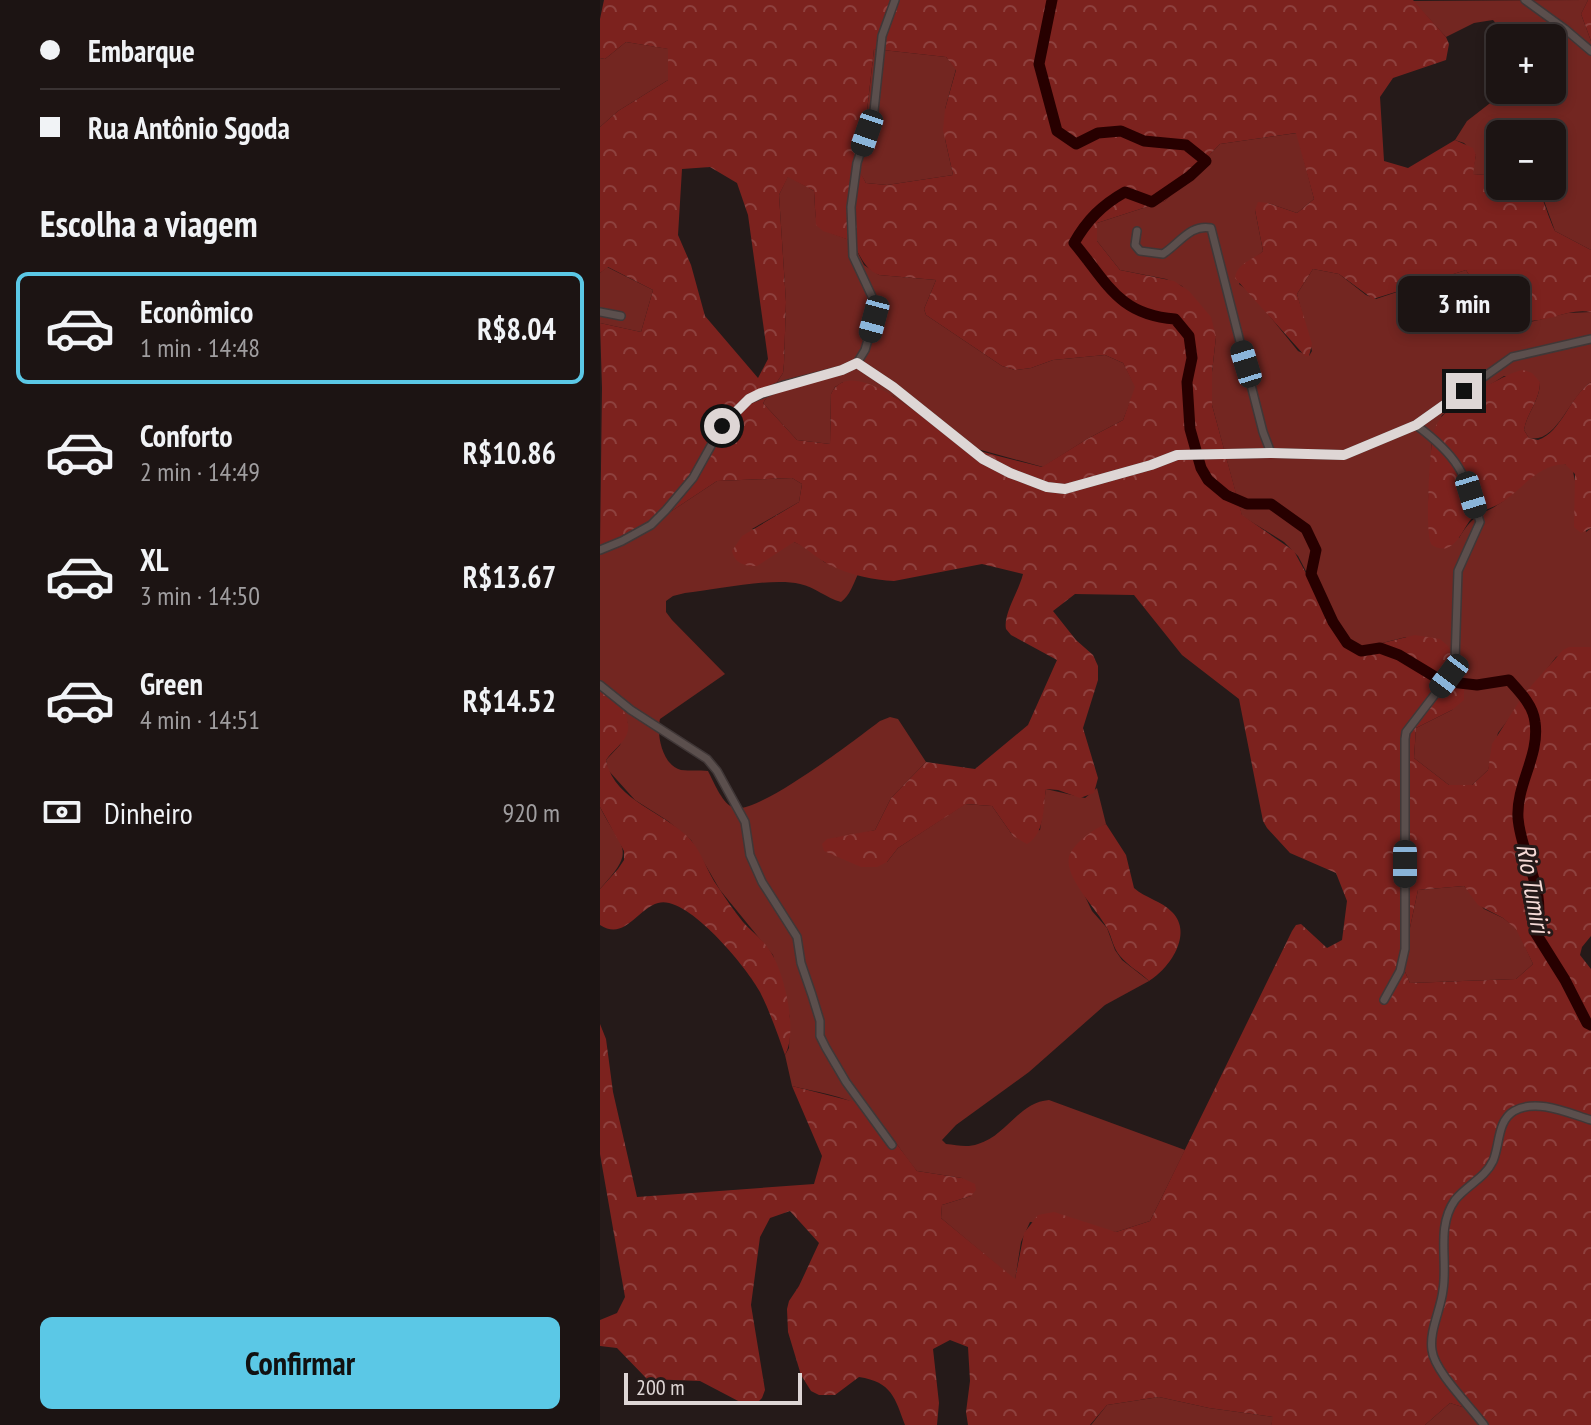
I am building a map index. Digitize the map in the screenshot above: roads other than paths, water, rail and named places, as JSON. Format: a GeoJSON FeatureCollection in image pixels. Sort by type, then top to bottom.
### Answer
{"type":"FeatureCollection","features":[{"type":"Feature","properties":{"kind":"street"},"geometry":{"type":"LineString","coordinates":[[600,550],[651,525],[666,510],[693,478],[722,426],[749,399],[857,363],[870,336],[875,303],[853,256],[850,227],[854,184],[857,163],[874,111],[882,36],[895,0]]}},
{"type":"Feature","properties":{"kind":"street"},"geometry":{"type":"LineString","coordinates":[[1525,0],[1591,51]]}},
{"type":"Feature","properties":{"kind":"street"},"geometry":{"type":"LineString","coordinates":[[1137,231],[1135,245],[1140,251],[1163,254],[1197,227],[1211,228],[1271,453]]}},
{"type":"Feature","properties":{"kind":"street"},"geometry":{"type":"LineString","coordinates":[[600,312],[621,316]]}},
{"type":"Feature","properties":{"kind":"street"},"geometry":{"type":"LineString","coordinates":[[857,363],[893,387],[983,459],[1047,487],[1065,489],[1177,455],[1344,455],[1416,425],[1512,357],[1591,339]]}},
{"type":"Feature","properties":{"kind":"street"},"geometry":{"type":"LineString","coordinates":[[1384,1000],[1400,971],[1405,949],[1406,732],[1449,676],[1455,661],[1458,571],[1480,522],[1459,464],[1447,448],[1416,425]]}},
{"type":"Feature","properties":{"kind":"street"},"geometry":{"type":"LineString","coordinates":[[600,685],[631,710],[707,759],[717,771],[745,822],[750,855],[762,882],[797,937],[801,963],[820,1021],[820,1036],[846,1082],[892,1145]]}},
{"type":"Feature","properties":{"kind":"street"},"geometry":{"type":"LineString","coordinates":[[1484,1425],[1442,1375],[1431,1351],[1444,1287],[1446,1219],[1455,1201],[1469,1185],[1487,1172],[1494,1158],[1503,1122],[1512,1112],[1530,1106],[1555,1109],[1591,1120]]}},
{"type":"Feature","properties":{"kind":"waterway","name":"Rio Tumiri"},"geometry":{"type":"LineString","coordinates":[[1052,0],[1039,64],[1057,131],[1076,144],[1098,133],[1121,131],[1144,141],[1186,145],[1206,161],[1152,202],[1125,192],[1102,208],[1074,243],[1105,283],[1127,303],[1140,311],[1175,319],[1189,336],[1192,358],[1187,382],[1190,429],[1201,468],[1208,480],[1226,495],[1247,504],[1271,504],[1306,529],[1316,550],[1311,574],[1333,622],[1347,643],[1361,651],[1380,648],[1399,655],[1442,681],[1477,685],[1509,680],[1529,704],[1536,734],[1518,806],[1518,818],[1537,889],[1539,903],[1535,932],[1591,1025]]}}]}
